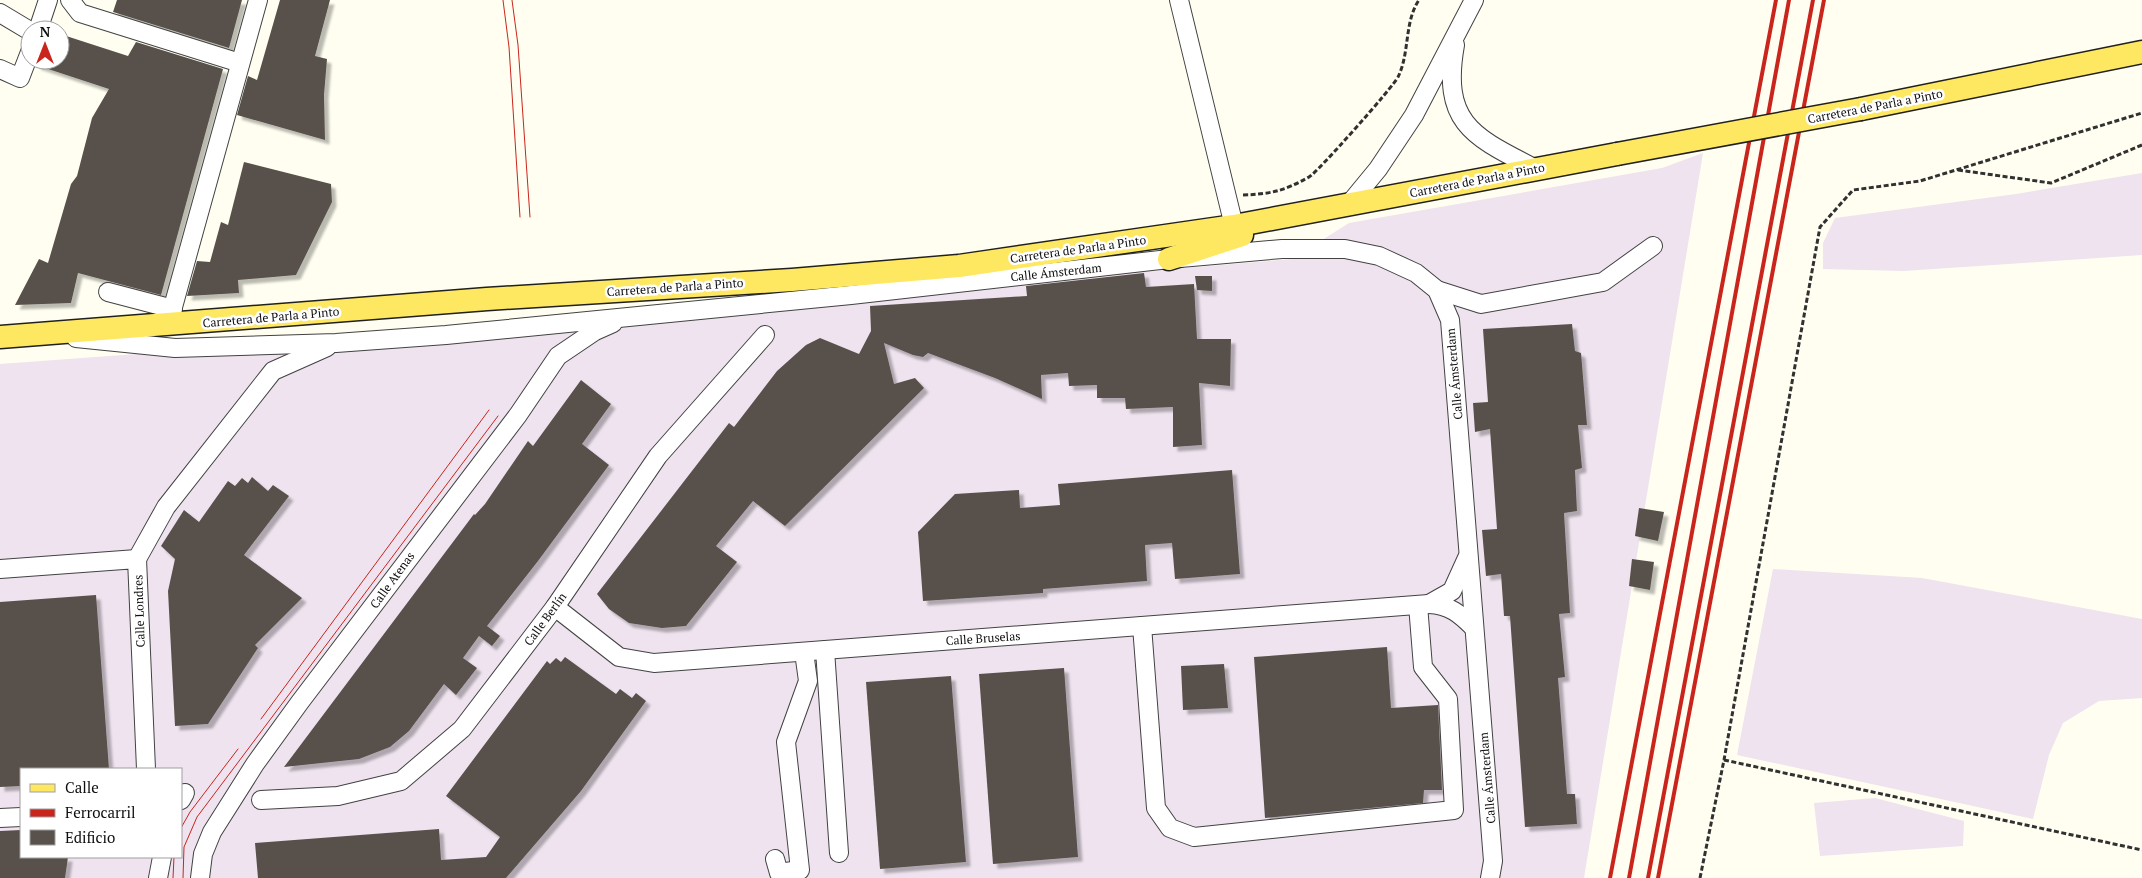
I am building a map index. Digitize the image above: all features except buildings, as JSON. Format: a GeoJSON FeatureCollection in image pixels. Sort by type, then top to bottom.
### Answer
{"type":"FeatureCollection","features":[{"type":"Feature","properties":{"kind":"main road","name":"Carretera de Parla a Pinto"},"geometry":{"type":"LineString","coordinates":[[0,337],[35,335],[170,317],[792,280],[959,266],[1234,226],[1861,109],[2142,52]]}},
{"type":"Feature","properties":{"kind":"main road"},"geometry":{"type":"LineString","coordinates":[[1169,259],[1326,208]]}},
{"type":"Feature","properties":{"kind":"street"},"geometry":{"type":"LineString","coordinates":[[41,20],[48,0]]}},
{"type":"Feature","properties":{"kind":"street"},"geometry":{"type":"LineString","coordinates":[[108,292],[170,317],[258,0]]}},
{"type":"Feature","properties":{"kind":"street"},"geometry":{"type":"LineString","coordinates":[[1179,0],[1228,195],[1234,226]]}},
{"type":"Feature","properties":{"kind":"street"},"geometry":{"type":"LineString","coordinates":[[1350,203],[1378,169],[1414,115],[1474,0]]}},
{"type":"Feature","properties":{"kind":"street"},"geometry":{"type":"LineString","coordinates":[[78,4],[240,63]]}},
{"type":"Feature","properties":{"kind":"street"},"geometry":{"type":"LineString","coordinates":[[0,13],[20,25]]}},
{"type":"Feature","properties":{"kind":"street"},"geometry":{"type":"LineString","coordinates":[[1458,28],[1451,67],[1453,99],[1462,120],[1476,136],[1536,169]]}},
{"type":"Feature","properties":{"kind":"street"},"geometry":{"type":"LineString","coordinates":[[0,69],[20,78],[23,70]]}},
{"type":"Feature","properties":{"kind":"street"},"geometry":{"type":"LineString","coordinates":[[1437,290],[1481,304],[1604,282],[1653,246]]}},
{"type":"Feature","properties":{"kind":"street","name":"Calle Ámsterdam"},"geometry":{"type":"LineString","coordinates":[[35,335],[175,348],[336,343],[446,335],[851,295],[1169,259],[1282,249],[1345,249],[1379,256],[1416,273],[1437,290],[1450,320],[1494,861],[1490,878]]}},
{"type":"Feature","properties":{"kind":"street","name":"Calle Atenas"},"geometry":{"type":"LineString","coordinates":[[200,878],[203,854],[212,832],[248,774],[413,551],[518,415],[558,356],[595,331],[628,317]]}},
{"type":"Feature","properties":{"kind":"street","name":"Calle Berlín"},"geometry":{"type":"LineString","coordinates":[[230,802],[338,796],[401,781],[462,729],[555,607],[658,456],[765,335]]}},
{"type":"Feature","properties":{"kind":"street"},"geometry":{"type":"LineString","coordinates":[[137,560],[166,508],[273,371],[336,343]]}},
{"type":"Feature","properties":{"kind":"street"},"geometry":{"type":"LineString","coordinates":[[1424,604],[1452,592],[1468,556]]}},
{"type":"Feature","properties":{"kind":"street","name":"Calle Londres"},"geometry":{"type":"LineString","coordinates":[[0,569],[137,560],[146,768]]}},
{"type":"Feature","properties":{"kind":"street"},"geometry":{"type":"LineString","coordinates":[[1142,626],[1156,808],[1170,828],[1194,837],[1454,810],[1448,699],[1422,667],[1424,604]]}},
{"type":"Feature","properties":{"kind":"street"},"geometry":{"type":"LineString","coordinates":[[1424,604],[1447,606],[1458,612],[1474,628]]}},
{"type":"Feature","properties":{"kind":"street","name":"Calle Bruselas"},"geometry":{"type":"LineString","coordinates":[[555,607],[619,657],[654,663],[1424,604]]}},
{"type":"Feature","properties":{"kind":"street"},"geometry":{"type":"LineString","coordinates":[[825,650],[839,853]]}},
{"type":"Feature","properties":{"kind":"street"},"geometry":{"type":"LineString","coordinates":[[775,859],[779,873],[800,870],[786,742],[808,681],[804,652]]}},
{"type":"Feature","properties":{"kind":"street"},"geometry":{"type":"LineString","coordinates":[[248,774],[249,787],[261,800]]}},
{"type":"Feature","properties":{"kind":"street"},"geometry":{"type":"LineString","coordinates":[[0,818],[20,817]]}},
{"type":"Feature","properties":{"kind":"street"},"geometry":{"type":"LineString","coordinates":[[153,858],[157,878]]}},
{"type":"Feature","properties":{"kind":"street"},"geometry":{"type":"LineString","coordinates":[[157,878],[162,858]]}},
{"type":"Feature","properties":{"kind":"path"},"geometry":{"type":"LineString","coordinates":[[1228,195],[1273,194],[1311,176],[1398,78],[1406,53],[1413,8],[1419,0]]}},
{"type":"Feature","properties":{"kind":"path"},"geometry":{"type":"LineString","coordinates":[[1700,878],[1724,760],[1820,227],[1853,190],[1920,181],[2142,113]]}},
{"type":"Feature","properties":{"kind":"path"},"geometry":{"type":"LineString","coordinates":[[1955,170],[2051,183],[2142,145]]}},
{"type":"Feature","properties":{"kind":"path"},"geometry":{"type":"LineString","coordinates":[[1724,760],[2142,850]]}},
{"type":"Feature","properties":{"kind":"shaded area"},"geometry":{"type":"Polygon","coordinates":[[[1703,153],[1584,878],[0,878],[0,364],[816,304],[1027,281],[1292,259],[1349,223],[1662,168],[1703,153]]]}},
{"type":"Feature","properties":{"kind":"shaded area"},"geometry":{"type":"Polygon","coordinates":[[[2142,173],[2142,255],[1904,271],[1823,269],[1823,243],[1835,218],[2016,194],[2142,173]]]}},
{"type":"Feature","properties":{"kind":"shaded area"},"geometry":{"type":"Polygon","coordinates":[[[1773,569],[1922,578],[2142,619],[2142,698],[2099,701],[2063,723],[2049,755],[2033,819],[1737,755],[1773,569]]]}},
{"type":"Feature","properties":{"kind":"shaded area"},"geometry":{"type":"Polygon","coordinates":[[[1875,798],[1964,821],[1963,846],[1820,856],[1814,803],[1875,798]]]}},
{"type":"Feature","properties":{"kind":"tram line"},"geometry":{"type":"LineString","coordinates":[[503,0],[509,47],[520,217]]}},
{"type":"Feature","properties":{"kind":"tram line"},"geometry":{"type":"LineString","coordinates":[[512,0],[518,45],[530,217]]}},
{"type":"Feature","properties":{"kind":"tram line"},"geometry":{"type":"LineString","coordinates":[[261,719],[489,410]]}},
{"type":"Feature","properties":{"kind":"tram line"},"geometry":{"type":"LineString","coordinates":[[183,878],[184,847],[197,817],[498,416]]}},
{"type":"Feature","properties":{"kind":"tram line"},"geometry":{"type":"LineString","coordinates":[[182,826],[190,812],[238,749]]}},
{"type":"Feature","properties":{"kind":"tram line"},"geometry":{"type":"LineString","coordinates":[[173,878],[174,858]]}},
{"type":"Feature","properties":{"kind":"railway"},"geometry":{"type":"LineString","coordinates":[[1610,878],[1776,0]]}},
{"type":"Feature","properties":{"kind":"railway"},"geometry":{"type":"LineString","coordinates":[[1629,878],[1789,0]]}},
{"type":"Feature","properties":{"kind":"railway"},"geometry":{"type":"LineString","coordinates":[[1648,878],[1813,0]]}},
{"type":"Feature","properties":{"kind":"railway"},"geometry":{"type":"LineString","coordinates":[[1658,878],[1824,0]]}}]}
